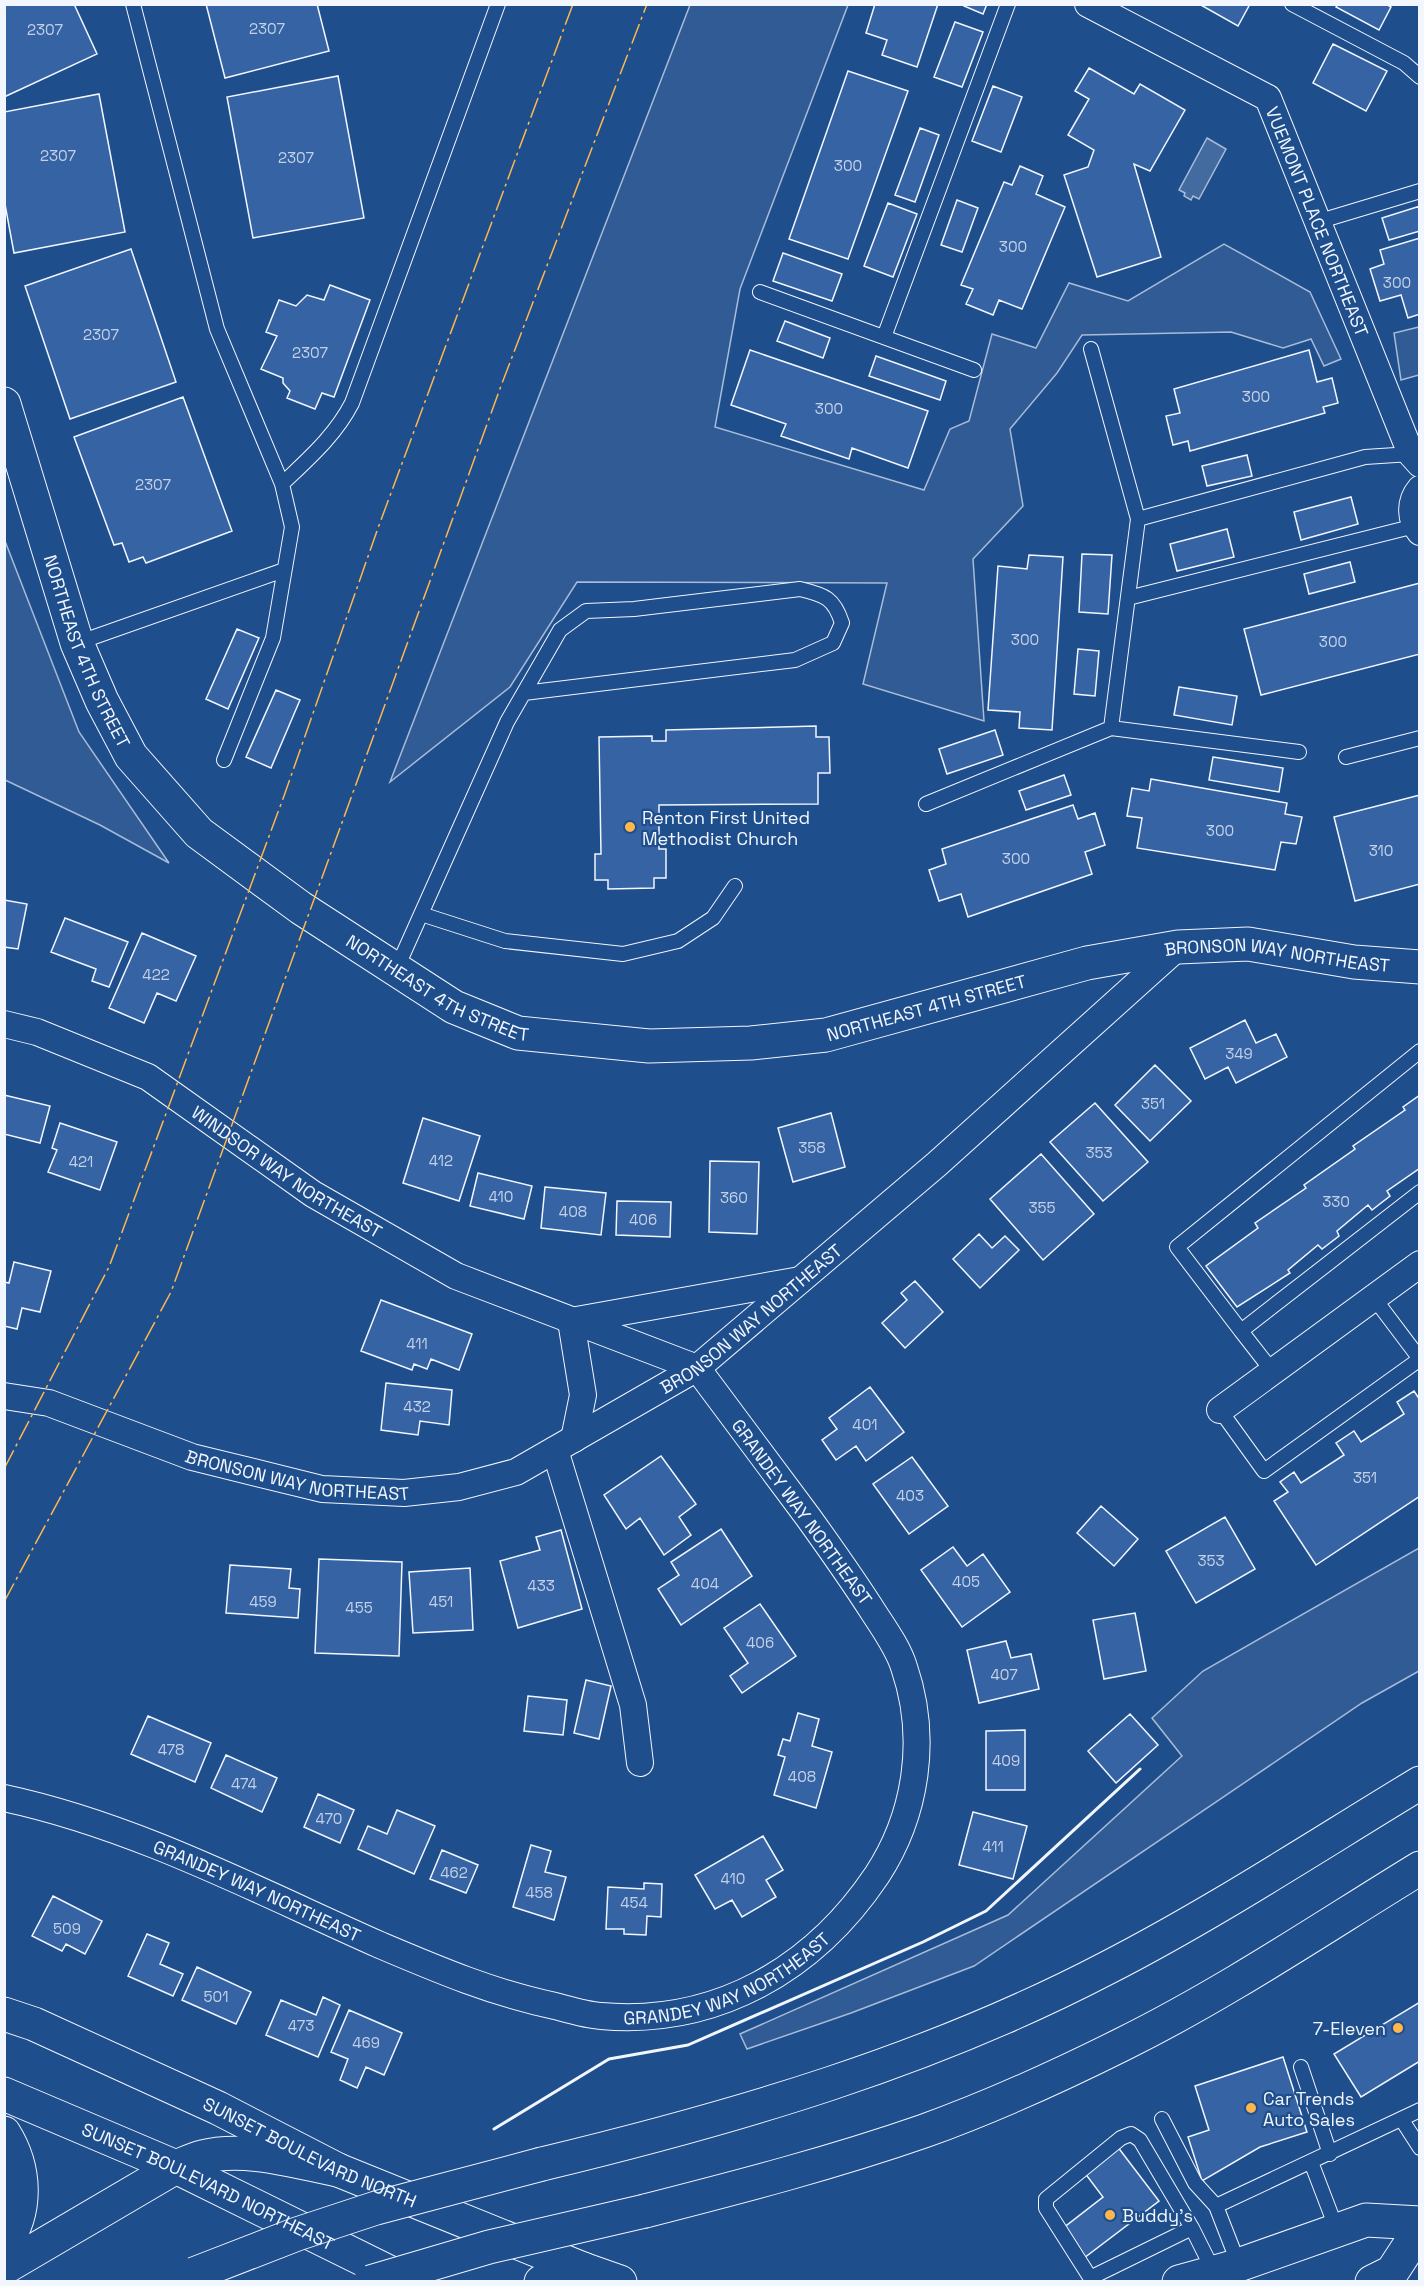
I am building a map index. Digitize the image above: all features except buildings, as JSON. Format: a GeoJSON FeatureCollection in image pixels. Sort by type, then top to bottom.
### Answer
{"type":"FeatureCollection","features":[{"type":"Feature","properties":{"kind":"main road","name":"NORTHEAST 4TH STREET"},"geometry":{"type":"LineString","coordinates":[[4,404],[77,643],[102,701],[131,756],[199,833],[301,908],[454,1007],[518,1033],[649,1046],[751,1042],[826,1035],[1087,963],[1178,947]]}},
{"type":"Feature","properties":{"kind":"main road","name":"BRONSON WAY NORTHEAST"},"geometry":{"type":"LineString","coordinates":[[1178,947],[1248,944],[1354,962],[1419,967]]}},
{"type":"Feature","properties":{"kind":"main road"},"geometry":{"type":"LineString","coordinates":[[185,2278],[297,2234],[376,2208],[542,2164],[648,2139],[828,2085],[991,2022],[1117,1963],[1419,1783]]}},
{"type":"Feature","properties":{"kind":"main road"},"geometry":{"type":"LineString","coordinates":[[370,2282],[489,2247],[772,2179],[925,2130],[1124,2044],[1202,2002],[1419,1868]]}},
{"type":"Feature","properties":{"kind":"main road","name":"SUNSET BOULEVARD NORTH"},"geometry":{"type":"LineString","coordinates":[[4,2014],[34,2024],[207,2103],[338,2170],[620,2282]]}},
{"type":"Feature","properties":{"kind":"main road","name":"SUNSET BOULEVARD NORTHEAST"},"geometry":{"type":"LineString","coordinates":[[4,2094],[176,2168],[409,2282]]}},
{"type":"Feature","properties":{"kind":"main road"},"geometry":{"type":"LineString","coordinates":[[4,2133],[18,2162],[22,2186],[18,2216],[13,2232],[4,2245]]}},
{"type":"Feature","properties":{"kind":"main road"},"geometry":{"type":"LineString","coordinates":[[4,2268],[176,2168],[202,2157],[225,2154],[260,2156],[338,2170]]}},
{"type":"Feature","properties":{"kind":"main road"},"geometry":{"type":"LineString","coordinates":[[1179,2282],[1236,2273],[1352,2225],[1419,2223]]}},
{"type":"Feature","properties":{"kind":"main road"},"geometry":{"type":"LineString","coordinates":[[1357,2282],[1382,2277],[1419,2229]]}},
{"type":"Feature","properties":{"kind":"main road"},"geometry":{"type":"LineString","coordinates":[[541,2282],[559,2271],[583,2269]]}},
{"type":"Feature","properties":{"kind":"street","name":"VUEMONT PLACE NORTHEAST"},"geometry":{"type":"LineString","coordinates":[[1088,4],[1268,98],[1415,459]]}},
{"type":"Feature","properties":{"kind":"street"},"geometry":{"type":"LineString","coordinates":[[1417,529],[1411,511],[1419,489]]}},
{"type":"Feature","properties":{"kind":"street","name":"BRONSON WAY NORTHEAST"},"geometry":{"type":"LineString","coordinates":[[4,1396],[49,1403],[192,1457],[322,1489],[404,1493],[459,1486],[516,1472],[697,1368],[937,1164],[1178,947]]}},
{"type":"Feature","properties":{"kind":"street","name":"WINDSOR WAY NORTHEAST"},"geometry":{"type":"LineString","coordinates":[[4,1024],[37,1032],[148,1077],[313,1194],[456,1276],[697,1368]]}},
{"type":"Feature","properties":{"kind":"street"},"geometry":{"type":"LineString","coordinates":[[1220,1410],[1419,1264]]}},
{"type":"Feature","properties":{"kind":"street"},"geometry":{"type":"LineString","coordinates":[[640,1763],[633,1705],[565,1445],[583,1395],[571,1321],[800,1280]]}},
{"type":"Feature","properties":{"kind":"street","name":"GRANDEY WAY NORTHEAST"},"geometry":{"type":"LineString","coordinates":[[4,1798],[31,1804],[154,1845],[464,1982],[528,2000],[600,2016],[655,2016],[711,2005],[768,1981],[817,1947],[854,1910],[885,1863],[906,1814],[913,1784],[918,1755],[916,1720],[904,1665],[889,1636],[847,1570],[697,1368]]}},
{"type":"Feature","properties":{"kind":"lane"},"geometry":{"type":"LineString","coordinates":[[133,4],[217,329],[282,484],[292,526],[273,638],[224,760]]}},
{"type":"Feature","properties":{"kind":"lane"},"geometry":{"type":"LineString","coordinates":[[282,484],[322,446],[344,419],[352,403],[498,4]]}},
{"type":"Feature","properties":{"kind":"lane"},"geometry":{"type":"LineString","coordinates":[[884,337],[1008,4]]}},
{"type":"Feature","properties":{"kind":"lane"},"geometry":{"type":"LineString","coordinates":[[1292,4],[1404,63],[1419,77]]}},
{"type":"Feature","properties":{"kind":"lane"},"geometry":{"type":"LineString","coordinates":[[1317,222],[1419,191]]}},
{"type":"Feature","properties":{"kind":"lane"},"geometry":{"type":"LineString","coordinates":[[760,292],[974,370]]}},
{"type":"Feature","properties":{"kind":"lane"},"geometry":{"type":"LineString","coordinates":[[1091,349],[1138,519],[1111,728]]}},
{"type":"Feature","properties":{"kind":"lane"},"geometry":{"type":"LineString","coordinates":[[1138,519],[1365,457],[1415,459]]}},
{"type":"Feature","properties":{"kind":"lane"},"geometry":{"type":"LineString","coordinates":[[1128,598],[1417,529]]}},
{"type":"Feature","properties":{"kind":"lane"},"geometry":{"type":"LineString","coordinates":[[77,643],[284,570]]}},
{"type":"Feature","properties":{"kind":"lane"},"geometry":{"type":"LineString","coordinates":[[396,970],[507,722],[560,630],[585,611],[634,609],[800,589],[821,594],[837,606],[842,623],[833,643],[795,660],[524,693]]}},
{"type":"Feature","properties":{"kind":"lane"},"geometry":{"type":"LineString","coordinates":[[926,804],[1111,728],[1299,752]]}},
{"type":"Feature","properties":{"kind":"lane"},"geometry":{"type":"LineString","coordinates":[[1346,757],[1419,738]]}},
{"type":"Feature","properties":{"kind":"lane"},"geometry":{"type":"LineString","coordinates":[[421,914],[505,941],[623,954],[678,941],[713,918],[735,886]]}},
{"type":"Feature","properties":{"kind":"lane"},"geometry":{"type":"LineString","coordinates":[[1273,1372],[1177,1247],[1419,1051]]}},
{"type":"Feature","properties":{"kind":"lane"},"geometry":{"type":"LineString","coordinates":[[1241,1330],[1419,1192]]}},
{"type":"Feature","properties":{"kind":"lane"},"geometry":{"type":"LineString","coordinates":[[1220,1410],[1264,1471],[1419,1359],[1374,1298]]}},
{"type":"Feature","properties":{"kind":"lane"},"geometry":{"type":"LineString","coordinates":[[1301,2067],[1330,2154]]}},
{"type":"Feature","properties":{"kind":"lane"},"geometry":{"type":"LineString","coordinates":[[1216,2206],[1419,2110]]}},
{"type":"Feature","properties":{"kind":"lane"},"geometry":{"type":"LineString","coordinates":[[1162,2119],[1194,2183],[1216,2206],[1236,2273]]}},
{"type":"Feature","properties":{"kind":"lane"},"geometry":{"type":"LineString","coordinates":[[1402,2120],[1419,2148]]}},
{"type":"Feature","properties":{"kind":"lane"},"geometry":{"type":"LineString","coordinates":[[1192,2228],[1092,2280],[1046,2208],[1046,2199],[1121,2138],[1131,2134],[1140,2140],[1192,2228],[1236,2273]]}},
{"type":"Feature","properties":{"kind":"lane"},"geometry":{"type":"LineString","coordinates":[[1311,2162],[1352,2225]]}},
{"type":"Feature","properties":{"kind":"shaded area"},"geometry":{"type":"Polygon","coordinates":[[[690,5],[848,5],[740,289],[715,427],[924,490],[950,429],[969,421],[992,334],[1036,348],[1069,283],[1128,301],[1224,244],[1310,292],[1341,359],[1324,366],[1311,339],[1283,348],[1231,332],[1082,335],[1057,373],[1010,429],[1023,506],[973,559],[984,721],[863,684],[887,583],[577,582],[510,687],[390,782],[690,5]]]}},
{"type":"Feature","properties":{"kind":"shaded area"},"geometry":{"type":"Polygon","coordinates":[[[1207,138],[1226,149],[1199,199],[1193,196],[1191,200],[1179,190],[1207,138]]]}},
{"type":"Feature","properties":{"kind":"shaded area"},"geometry":{"type":"Polygon","coordinates":[[[1419,327],[1419,375],[1401,380],[1394,333],[1419,327]]]}},
{"type":"Feature","properties":{"kind":"shaded area"},"geometry":{"type":"Polygon","coordinates":[[[5,541],[79,732],[169,863],[100,825],[5,780],[5,541]]]}},
{"type":"Feature","properties":{"kind":"shaded area"},"geometry":{"type":"Polygon","coordinates":[[[1419,1548],[1419,1671],[1362,1703],[974,1966],[851,2013],[747,2049],[740,2034],[1008,1915],[1182,1756],[1152,1718],[1203,1671],[1419,1548]]]}},
{"type":"Feature","properties":{"kind":"wall"},"geometry":{"type":"LineString","coordinates":[[494,2129],[609,2059],[688,2045],[923,1942],[986,1911],[1140,1769]]}},
{"type":"Feature","properties":{"kind":"power"},"geometry":{"type":"LineString","coordinates":[[4,1469],[109,1267],[284,796],[378,528],[573,4]]}},
{"type":"Feature","properties":{"kind":"power"},"geometry":{"type":"LineString","coordinates":[[4,1602],[171,1292],[501,386],[647,4]]}},
{"type":"Feature","properties":{"kind":"place","name":"Renton First United Methodist Church"},"geometry":{"type":"Point","coordinates":[630,827]}},
{"type":"Feature","properties":{"kind":"place","name":"7-Eleven"},"geometry":{"type":"Point","coordinates":[1398,2028]}},
{"type":"Feature","properties":{"kind":"place","name":"Car Trends Auto Sales"},"geometry":{"type":"Point","coordinates":[1251,2108]}},
{"type":"Feature","properties":{"kind":"place","name":"Buddy's"},"geometry":{"type":"Point","coordinates":[1110,2215]}}]}
